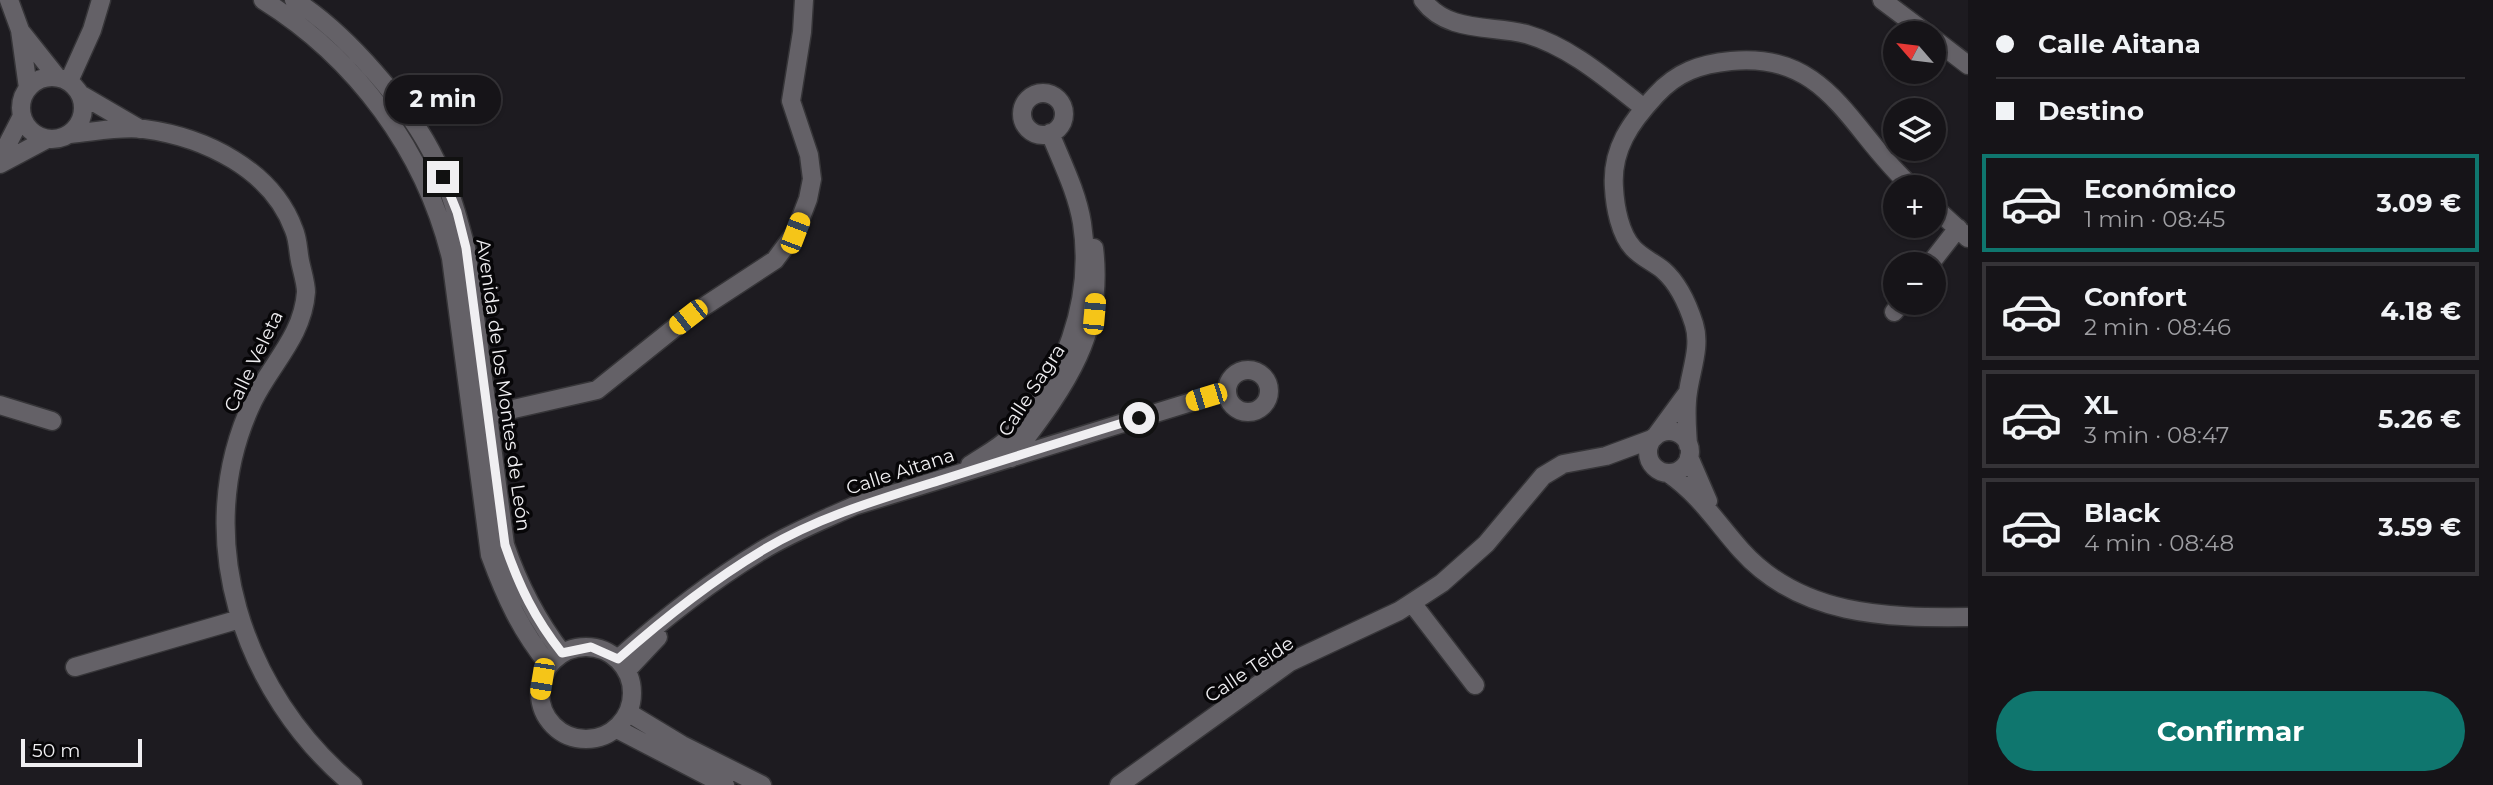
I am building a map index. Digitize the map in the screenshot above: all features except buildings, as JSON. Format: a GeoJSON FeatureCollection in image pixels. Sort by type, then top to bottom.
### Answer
{"type":"FeatureCollection","features":[{"type":"Feature","properties":{"kind":"street","name":"Calle Veleta"},"geometry":{"type":"LineString","coordinates":[[9,0],[20,30],[28,88]]}},
{"type":"Feature","properties":{"kind":"street"},"geometry":{"type":"LineString","coordinates":[[69,84],[92,30],[101,0]]}},
{"type":"Feature","properties":{"kind":"street","name":"Avenida de los Montes de León"},"geometry":{"type":"LineString","coordinates":[[263,0],[299,22],[335,55],[387,118],[421,169],[443,223],[451,258],[490,555],[505,598],[525,635],[556,659]]}},
{"type":"Feature","properties":{"kind":"street","name":"Avenida de los Montes de León"},"geometry":{"type":"LineString","coordinates":[[294,0],[314,12],[350,45],[402,108],[436,159],[457,212],[466,248],[505,545],[520,588],[556,659]]}},
{"type":"Feature","properties":{"kind":"street"},"geometry":{"type":"LineString","coordinates":[[486,415],[597,390],[688,317],[775,260],[795,233],[808,199],[812,179],[809,155],[791,101],[802,32],[804,0]]}},
{"type":"Feature","properties":{"kind":"street"},"geometry":{"type":"LineString","coordinates":[[1423,0],[1451,20],[1474,29],[1526,34],[1557,46],[1594,69],[1644,108]]}},
{"type":"Feature","properties":{"kind":"street"},"geometry":{"type":"LineString","coordinates":[[1882,0],[1910,21]]}},
{"type":"Feature","properties":{"kind":"street","name":"Calle Veleta"},"geometry":{"type":"LineString","coordinates":[[20,30],[69,84],[140,129]]}},
{"type":"Feature","properties":{"kind":"street"},"geometry":{"type":"LineString","coordinates":[[1946,48],[1968,65]]}},
{"type":"Feature","properties":{"kind":"street"},"geometry":{"type":"LineString","coordinates":[[1688,392],[1653,438],[1648,453],[1661,469],[1681,469],[1688,451],[1688,392],[1695,363],[1696,327],[1683,295],[1665,272],[1632,247],[1620,223],[1614,187],[1618,150],[1628,126],[1644,108],[1685,70],[1758,58],[1793,68],[1824,87],[1901,175]]}},
{"type":"Feature","properties":{"kind":"street"},"geometry":{"type":"LineString","coordinates":[[0,162],[47,139],[70,134],[81,120],[83,103],[69,84],[36,81],[28,88],[21,107],[22,116],[31,131],[47,139]]}},
{"type":"Feature","properties":{"kind":"street"},"geometry":{"type":"LineString","coordinates":[[0,162],[22,116]]}},
{"type":"Feature","properties":{"kind":"street","name":"Calle Veleta"},"geometry":{"type":"LineString","coordinates":[[70,134],[140,129],[180,135],[253,171],[280,203],[295,230],[306,291],[297,328],[254,400],[238,444],[223,511],[229,573],[240,619],[268,685],[291,722],[327,763],[353,785]]}},
{"type":"Feature","properties":{"kind":"street","name":"Calle Sagra"},"geometry":{"type":"LineString","coordinates":[[1007,464],[1034,440],[1035,408],[1066,353],[1081,307],[1084,269],[1082,224],[1053,131]]}},
{"type":"Feature","properties":{"kind":"street"},"geometry":{"type":"LineString","coordinates":[[1943,252],[1963,233],[1946,218]]}},
{"type":"Feature","properties":{"kind":"street","name":"Calle Aitana"},"geometry":{"type":"LineString","coordinates":[[622,664],[773,556],[874,508],[1007,464],[1034,440],[1229,396]]}},
{"type":"Feature","properties":{"kind":"street"},"geometry":{"type":"LineString","coordinates":[[0,405],[52,421]]}},
{"type":"Feature","properties":{"kind":"street"},"geometry":{"type":"LineString","coordinates":[[1653,438],[1674,432],[1688,451]]}},
{"type":"Feature","properties":{"kind":"street","name":"Calle Teide"},"geometry":{"type":"LineString","coordinates":[[1118,785],[1290,662],[1412,603],[1442,583],[1486,544],[1543,477],[1563,464],[1606,456],[1653,438]]}},
{"type":"Feature","properties":{"kind":"street","name":"Calle Sagra"},"geometry":{"type":"LineString","coordinates":[[956,475],[1008,439],[1034,440]]}},
{"type":"Feature","properties":{"kind":"street","name":"Calle Teide"},"geometry":{"type":"LineString","coordinates":[[1688,451],[1714,514]]}},
{"type":"Feature","properties":{"kind":"street","name":"Calle Teide"},"geometry":{"type":"LineString","coordinates":[[1606,456],[1661,469],[1686,485],[1750,558],[1775,579],[1813,600],[1865,614],[1968,617]]}},
{"type":"Feature","properties":{"kind":"street","name":"Calle Aitana"},"geometry":{"type":"LineString","coordinates":[[622,664],[662,620],[763,550],[854,506],[956,475],[1007,464]]}},
{"type":"Feature","properties":{"kind":"street"},"geometry":{"type":"LineString","coordinates":[[1412,603],[1475,685]]}},
{"type":"Feature","properties":{"kind":"street"},"geometry":{"type":"LineString","coordinates":[[75,667],[240,619]]}},
{"type":"Feature","properties":{"kind":"street"},"geometry":{"type":"LineString","coordinates":[[591,647],[622,664],[632,683],[629,713],[617,729],[604,737],[581,740],[560,732],[549,722],[542,709],[540,694],[556,659],[591,647]]}},
{"type":"Feature","properties":{"kind":"street"},"geometry":{"type":"LineString","coordinates":[[629,713],[682,745],[762,785]]}},
{"type":"Feature","properties":{"kind":"street"},"geometry":{"type":"LineString","coordinates":[[617,729],[725,785]]}},
{"type":"Feature","properties":{"kind":"route"},"geometry":{"type":"LineString","coordinates":[[443,177],[457,212],[466,248],[505,545],[520,588],[540,625],[562,653],[591,647],[606,651],[618,659],[662,620],[712,584],[763,550],[804,528],[854,506],[1139,418]]}}]}
